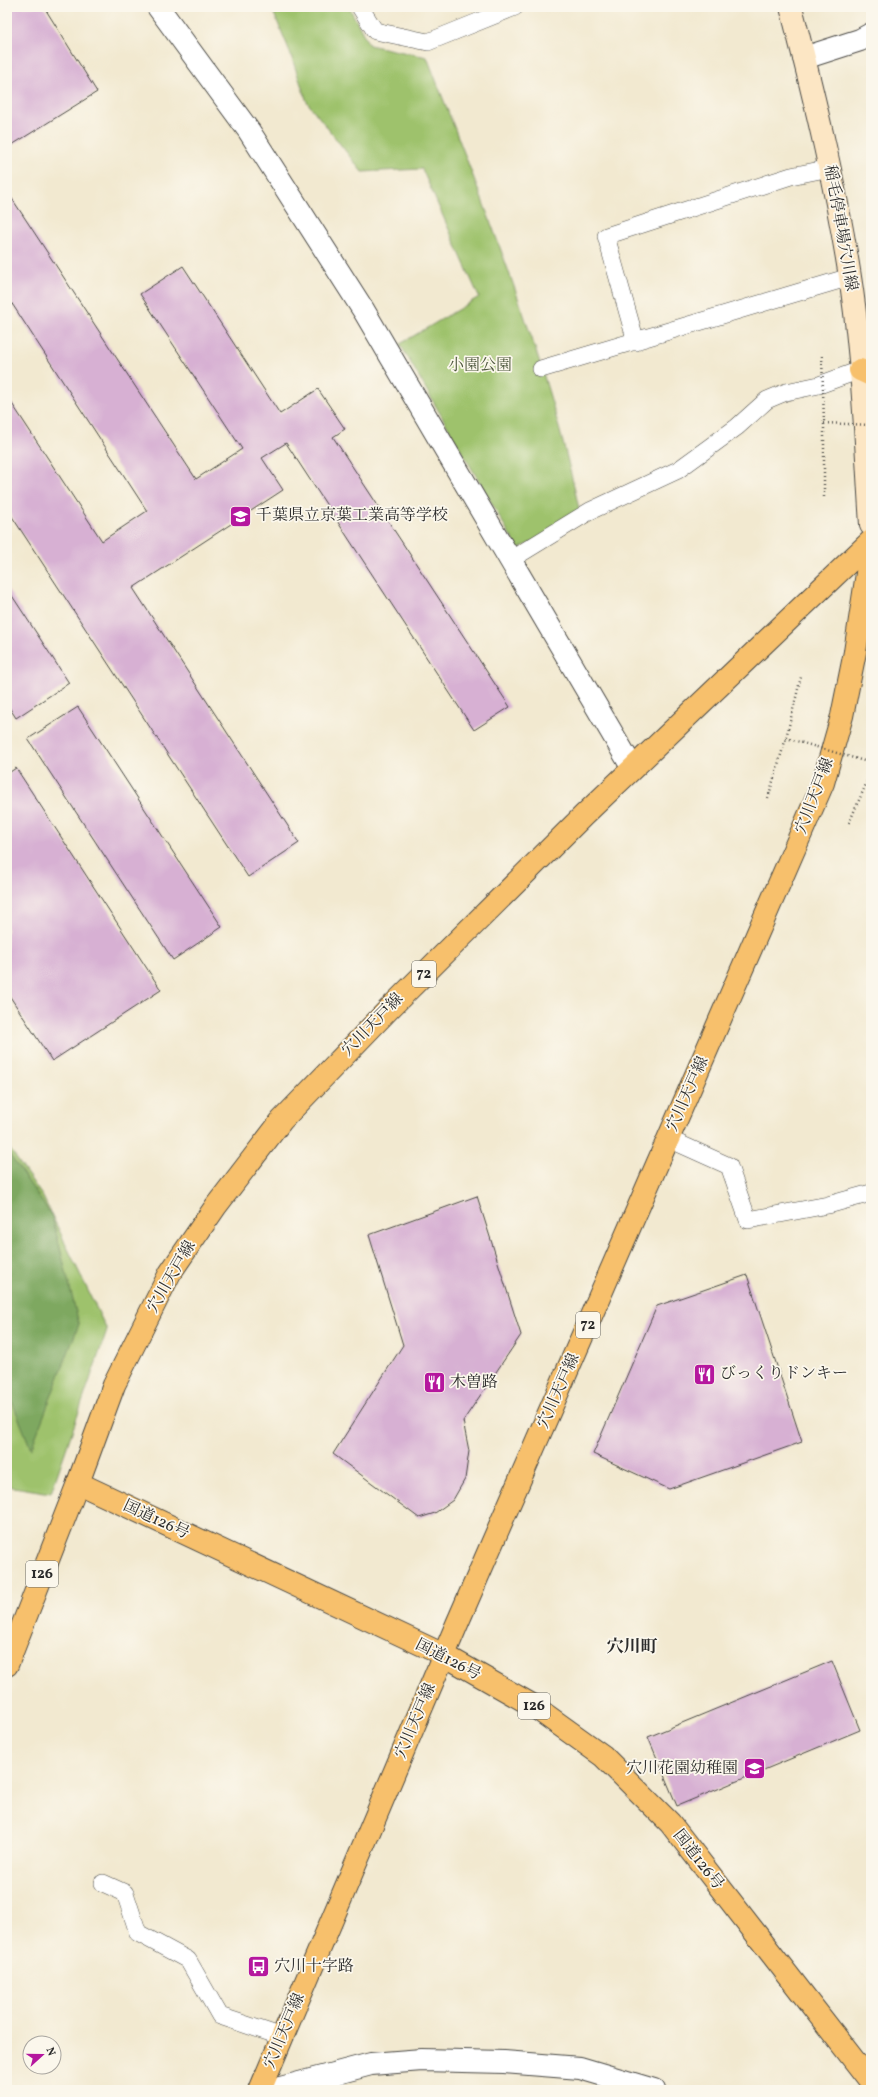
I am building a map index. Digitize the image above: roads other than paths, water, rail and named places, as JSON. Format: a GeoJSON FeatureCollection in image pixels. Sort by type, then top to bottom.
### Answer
{"type":"FeatureCollection","features":[{"type":"Feature","properties":{"kind":"main road","name":"稲毛停車場穴川線"},"geometry":{"type":"LineString","coordinates":[[790,7],[804,58],[830,168],[866,373],[871,525]]}},
{"type":"Feature","properties":{"kind":"main road","name":"穴川天戸線"},"geometry":{"type":"LineString","coordinates":[[78,1483],[114,1385],[170,1274],[216,1206],[282,1120],[389,1009],[632,767],[871,541]]}},
{"type":"Feature","properties":{"kind":"main road","name":"穴川天戸線"},"geometry":{"type":"LineString","coordinates":[[260,2090],[444,1656],[824,783],[842,716],[855,652],[871,547]]}},
{"type":"Feature","properties":{"kind":"main road","name":"国道126号"},"geometry":{"type":"LineString","coordinates":[[78,1483],[444,1656],[532,1705],[603,1756],[670,1823],[871,2082]]}},
{"type":"Feature","properties":{"kind":"main road","name":"126"},"geometry":{"type":"LineString","coordinates":[[7,1665],[78,1483]]}},
{"type":"Feature","properties":{"kind":"street"},"geometry":{"type":"LineString","coordinates":[[158,7],[249,131],[364,311],[632,767]]}},
{"type":"Feature","properties":{"kind":"street"},"geometry":{"type":"LineString","coordinates":[[804,58],[860,40],[871,34]]}},
{"type":"Feature","properties":{"kind":"street"},"geometry":{"type":"LineString","coordinates":[[272,2090],[371,2064],[422,2060],[504,2062],[580,2068],[654,2090]]}},
{"type":"Feature","properties":{"kind":"lane"},"geometry":{"type":"LineString","coordinates":[[360,7],[375,31],[428,42],[515,7]]}},
{"type":"Feature","properties":{"kind":"lane"},"geometry":{"type":"LineString","coordinates":[[636,342],[606,236],[791,176],[830,168]]}},
{"type":"Feature","properties":{"kind":"lane"},"geometry":{"type":"LineString","coordinates":[[541,369],[636,342],[850,277]]}},
{"type":"Feature","properties":{"kind":"lane"},"geometry":{"type":"LineString","coordinates":[[510,560],[590,511],[678,470],[737,427],[767,400],[786,392],[866,373]]}},
{"type":"Feature","properties":{"kind":"lane"},"geometry":{"type":"LineString","coordinates":[[669,1139],[729,1166],[748,1220],[828,1205],[871,1193]]}},
{"type":"Feature","properties":{"kind":"lane"},"geometry":{"type":"LineString","coordinates":[[102,1883],[125,1893],[138,1933],[188,1960],[220,2016],[283,2037]]}},
{"type":"Feature","properties":{"kind":"place","name":"千葉県立京葉工業高等学校"},"geometry":{"type":"Point","coordinates":[240,516]}},
{"type":"Feature","properties":{"kind":"place","name":"びっくりドンキー"},"geometry":{"type":"Point","coordinates":[704,1374]}},
{"type":"Feature","properties":{"kind":"place","name":"木曽路"},"geometry":{"type":"Point","coordinates":[434,1383]}},
{"type":"Feature","properties":{"kind":"place","name":"穴川花園幼稚園"},"geometry":{"type":"Point","coordinates":[754,1769]}},
{"type":"Feature","properties":{"kind":"place","name":"穴川十字路"},"geometry":{"type":"Point","coordinates":[259,1967]}},
{"type":"Feature","properties":{"kind":"district","name":"穴川町"},"geometry":{"type":"Point","coordinates":[632,1647]}},
{"type":"Feature","properties":{"kind":"park label","name":"小園公園"},"geometry":{"type":"Point","coordinates":[480,366]}}]}
